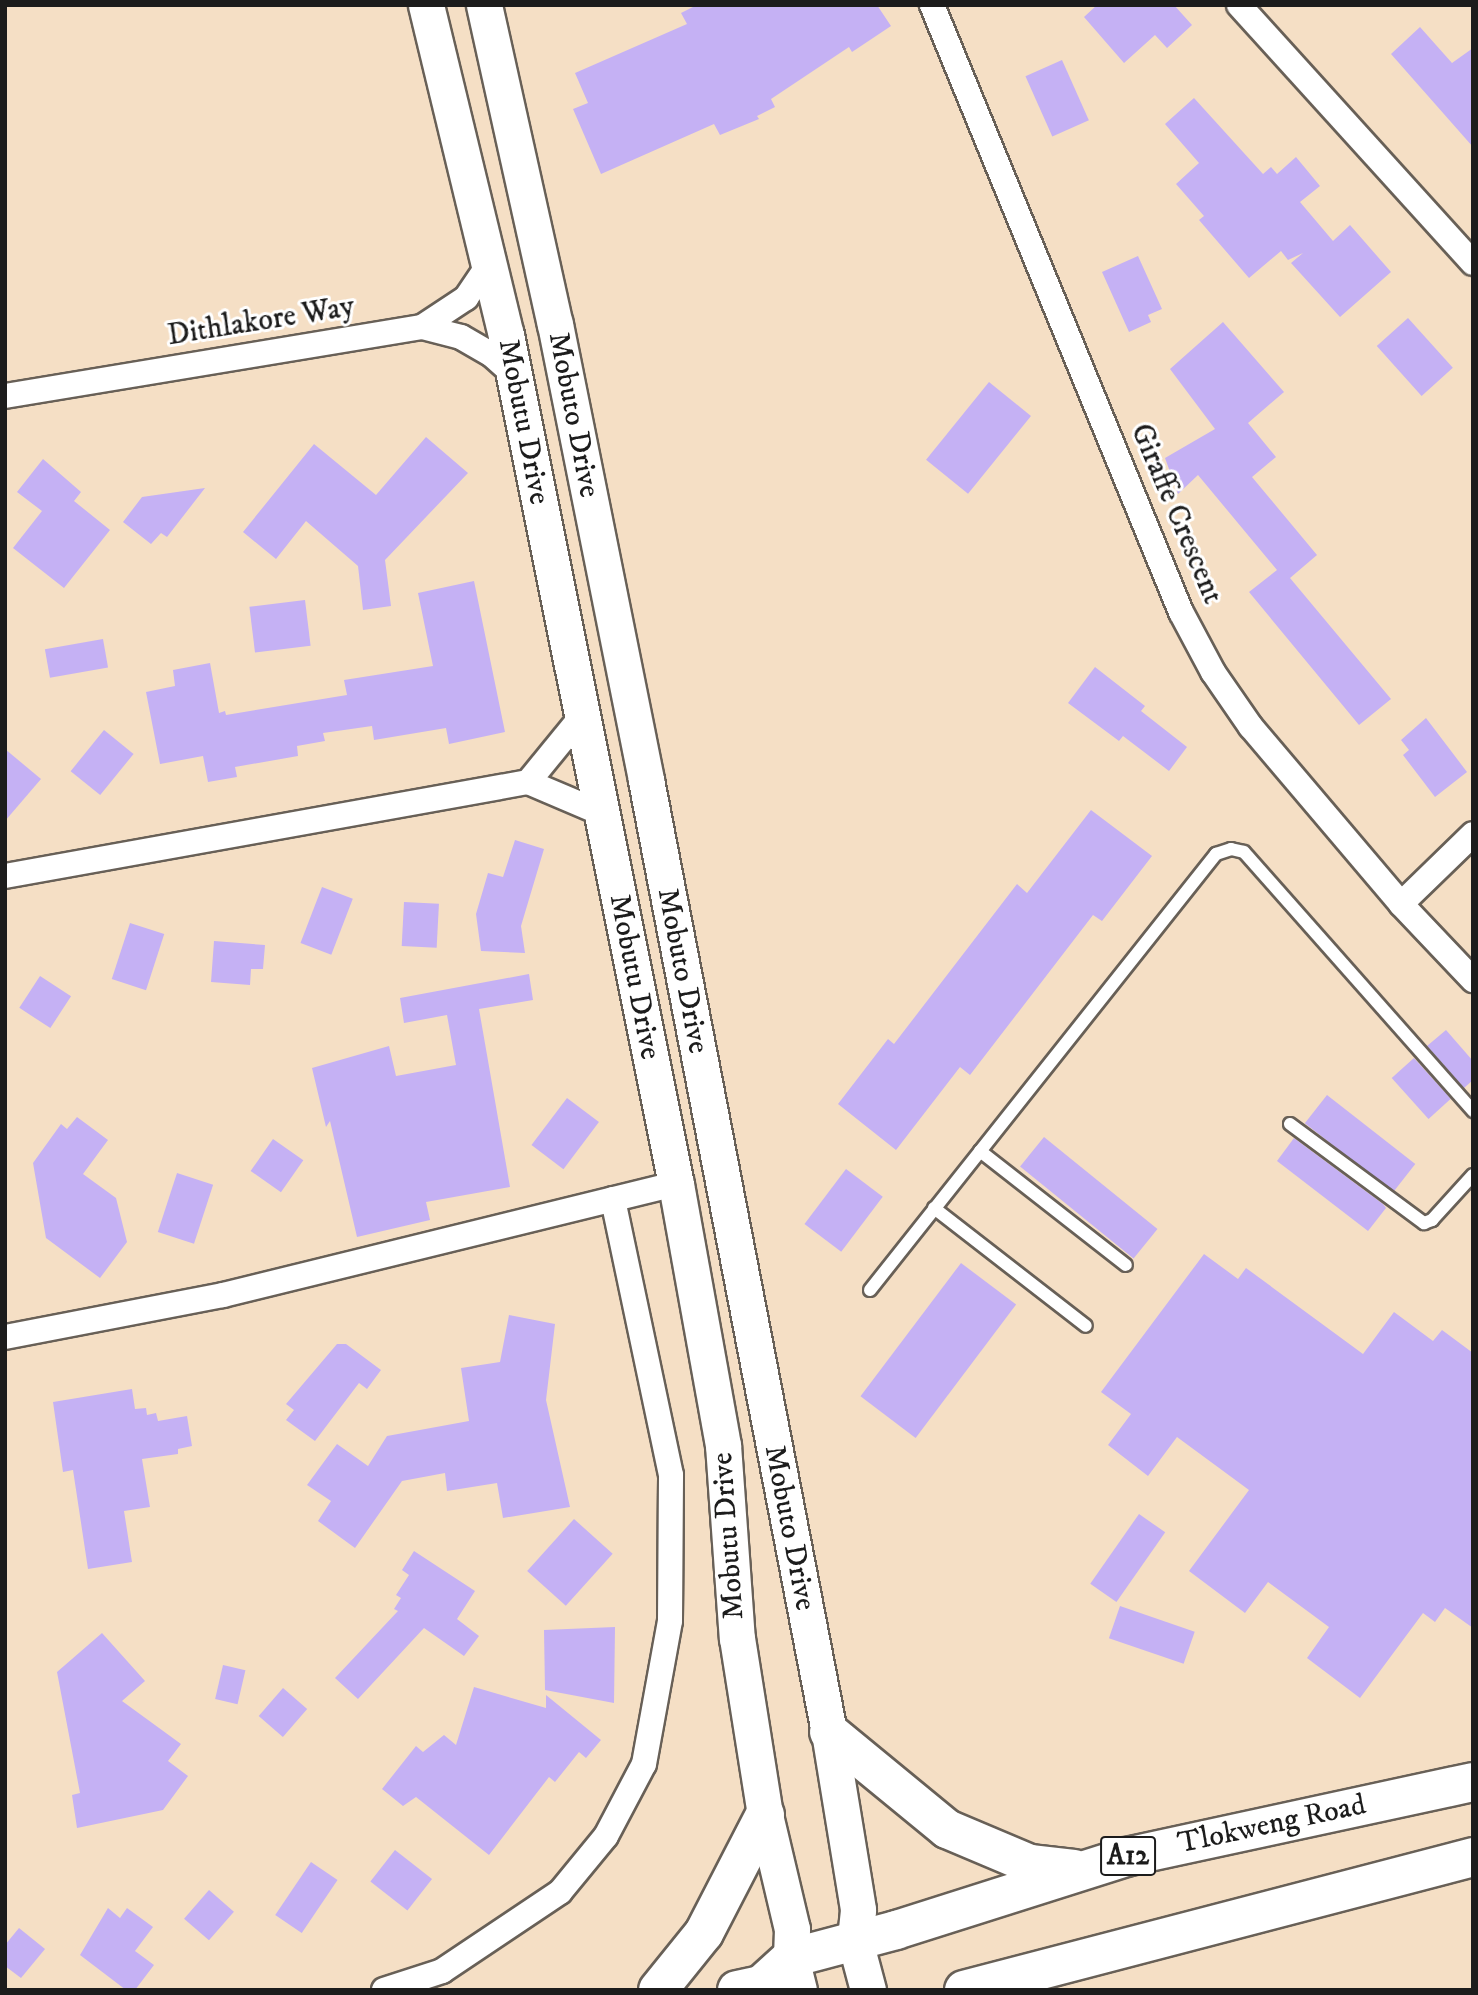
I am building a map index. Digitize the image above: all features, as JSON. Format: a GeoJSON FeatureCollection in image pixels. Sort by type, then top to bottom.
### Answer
{"type":"FeatureCollection","features":[{"type":"Feature","properties":{"kind":"main road","name":"Mobutu Drive"},"geometry":{"type":"LineString","coordinates":[[425,5],[514,375],[676,1184],[723,1446],[737,1638],[765,1815],[792,1929],[795,1974]]}},
{"type":"Feature","properties":{"kind":"main road","name":"Mobuto Drive"},"geometry":{"type":"LineString","coordinates":[[484,5],[555,324],[829,1732],[858,1910],[855,1941]]}},
{"type":"Feature","properties":{"kind":"main road"},"geometry":{"type":"LineString","coordinates":[[829,1732],[928,1818],[978,1845],[1030,1864],[1083,1870],[1126,1857]]}},
{"type":"Feature","properties":{"kind":"main road","name":"Tlokweng Road"},"geometry":{"type":"LineString","coordinates":[[795,1974],[855,1941],[1126,1857],[1473,1782]]}},
{"type":"Feature","properties":{"kind":"main road"},"geometry":{"type":"LineString","coordinates":[[658,1990],[704,1933],[765,1815]]}},
{"type":"Feature","properties":{"kind":"main road"},"geometry":{"type":"LineString","coordinates":[[964,1990],[1061,1977],[1473,1857]]}},
{"type":"Feature","properties":{"kind":"main road"},"geometry":{"type":"LineString","coordinates":[[855,1941],[868,1990]]}},
{"type":"Feature","properties":{"kind":"main road","name":"A12"},"geometry":{"type":"LineString","coordinates":[[737,1990],[795,1974]]}},
{"type":"Feature","properties":{"kind":"street","name":"Giraffe Crescent"},"geometry":{"type":"LineString","coordinates":[[932,5],[1187,624],[1213,672],[1251,727],[1401,904],[1473,980]]}},
{"type":"Feature","properties":{"kind":"street"},"geometry":{"type":"LineString","coordinates":[[1239,5],[1473,263]]}},
{"type":"Feature","properties":{"kind":"street"},"geometry":{"type":"LineString","coordinates":[[422,327],[466,298],[489,264]]}},
{"type":"Feature","properties":{"kind":"street","name":"Dithlakore Way"},"geometry":{"type":"LineString","coordinates":[[5,396],[422,327],[461,337],[492,355],[514,375]]}},
{"type":"Feature","properties":{"kind":"street"},"geometry":{"type":"LineString","coordinates":[[528,782],[582,716]]}},
{"type":"Feature","properties":{"kind":"street"},"geometry":{"type":"LineString","coordinates":[[5,876],[528,782],[601,813]]}},
{"type":"Feature","properties":{"kind":"street"},"geometry":{"type":"LineString","coordinates":[[1401,904],[1473,834]]}},
{"type":"Feature","properties":{"kind":"street"},"geometry":{"type":"LineString","coordinates":[[5,1337],[223,1295],[676,1184]]}},
{"type":"Feature","properties":{"kind":"street"},"geometry":{"type":"LineString","coordinates":[[384,1990],[442,1970],[560,1892],[606,1836],[644,1765],[670,1621],[671,1475],[613,1199]]}},
{"type":"Feature","properties":{"kind":"lane"},"geometry":{"type":"LineString","coordinates":[[870,1290],[1216,853],[1231,849],[1244,852],[1473,1111]]}},
{"type":"Feature","properties":{"kind":"lane"},"geometry":{"type":"LineString","coordinates":[[1290,1124],[1424,1223],[1432,1220],[1473,1175]]}},
{"type":"Feature","properties":{"kind":"lane"},"geometry":{"type":"LineString","coordinates":[[980,1151],[1126,1265]]}},
{"type":"Feature","properties":{"kind":"lane"},"geometry":{"type":"LineString","coordinates":[[934,1208],[1086,1326]]}},
{"type":"Feature","properties":{"kind":"building"},"geometry":{"type":"Polygon","coordinates":[[[697,5],[877,5],[891,26],[852,52],[849,47],[771,99],[775,107],[757,116],[759,119],[720,135],[714,124],[601,174],[573,109],[588,103],[575,73],[687,24],[681,13],[697,5]]]}},
{"type":"Feature","properties":{"kind":"building"},"geometry":{"type":"Polygon","coordinates":[[[1097,5],[1174,5],[1192,25],[1167,48],[1155,35],[1124,63],[1084,17],[1097,5]]]}},
{"type":"Feature","properties":{"kind":"building"},"geometry":{"type":"Polygon","coordinates":[[[1420,27],[1452,63],[1473,48],[1473,147],[1391,54],[1420,27]]]}},
{"type":"Feature","properties":{"kind":"building"},"geometry":{"type":"Polygon","coordinates":[[[1062,60],[1089,120],[1052,137],[1025,76],[1062,60]]]}},
{"type":"Feature","properties":{"kind":"building"},"geometry":{"type":"Polygon","coordinates":[[[1194,98],[1263,174],[1271,167],[1277,174],[1296,157],[1320,186],[1300,202],[1333,241],[1350,225],[1391,272],[1340,317],[1291,263],[1303,253],[1288,260],[1281,251],[1249,278],[1199,220],[1204,216],[1176,184],[1199,163],[1165,124],[1194,98]]]}},
{"type":"Feature","properties":{"kind":"building"},"geometry":{"type":"Polygon","coordinates":[[[1138,256],[1162,309],[1148,315],[1151,322],[1129,332],[1102,272],[1138,256]]]}},
{"type":"Feature","properties":{"kind":"building"},"geometry":{"type":"Polygon","coordinates":[[[1408,318],[1453,368],[1422,396],[1377,346],[1408,318]]]}},
{"type":"Feature","properties":{"kind":"building"},"geometry":{"type":"Polygon","coordinates":[[[1223,322],[1284,392],[1248,423],[1276,457],[1252,477],[1317,555],[1290,578],[1391,699],[1359,725],[1249,592],[1277,570],[1198,475],[1178,494],[1165,458],[1215,429],[1170,369],[1223,322]]]}},
{"type":"Feature","properties":{"kind":"building"},"geometry":{"type":"Polygon","coordinates":[[[989,382],[1031,416],[968,494],[926,460],[989,382]]]}},
{"type":"Feature","properties":{"kind":"building"},"geometry":{"type":"Polygon","coordinates":[[[426,437],[468,473],[385,560],[391,606],[363,610],[358,566],[306,521],[276,559],[243,532],[314,444],[376,495],[426,437]]]}},
{"type":"Feature","properties":{"kind":"building"},"geometry":{"type":"Polygon","coordinates":[[[43,459],[81,492],[74,501],[110,530],[64,588],[13,548],[42,511],[17,492],[43,459]]]}},
{"type":"Feature","properties":{"kind":"building"},"geometry":{"type":"Polygon","coordinates":[[[205,488],[167,537],[161,533],[151,544],[123,522],[142,497],[205,488]]]}},
{"type":"Feature","properties":{"kind":"building"},"geometry":{"type":"Polygon","coordinates":[[[474,581],[505,732],[449,744],[446,728],[374,740],[372,726],[323,733],[325,741],[297,746],[298,756],[235,767],[237,777],[208,782],[203,756],[160,764],[146,692],[175,686],[173,670],[210,663],[219,713],[225,711],[226,715],[347,695],[344,680],[433,666],[418,593],[474,581]]]}},
{"type":"Feature","properties":{"kind":"building"},"geometry":{"type":"Polygon","coordinates":[[[305,600],[311,646],[255,652],[249,607],[305,600]]]}},
{"type":"Feature","properties":{"kind":"building"},"geometry":{"type":"Polygon","coordinates":[[[103,639],[108,668],[50,678],[45,649],[103,639]]]}},
{"type":"Feature","properties":{"kind":"building"},"geometry":{"type":"Polygon","coordinates":[[[1095,667],[1145,706],[1141,711],[1187,747],[1169,771],[1123,736],[1119,741],[1068,703],[1095,667]]]}},
{"type":"Feature","properties":{"kind":"building"},"geometry":{"type":"Polygon","coordinates":[[[1426,718],[1467,772],[1435,797],[1403,755],[1409,750],[1401,740],[1426,718]]]}},
{"type":"Feature","properties":{"kind":"building"},"geometry":{"type":"Polygon","coordinates":[[[104,730],[134,754],[100,795],[71,771],[104,730]]]}},
{"type":"Feature","properties":{"kind":"building"},"geometry":{"type":"Polygon","coordinates":[[[5,749],[41,779],[5,821],[5,749]]]}},
{"type":"Feature","properties":{"kind":"building"},"geometry":{"type":"Polygon","coordinates":[[[1091,810],[1152,856],[1102,921],[1093,915],[970,1075],[960,1067],[896,1150],[838,1104],[888,1039],[894,1044],[1017,884],[1027,893],[1091,810]]]}},
{"type":"Feature","properties":{"kind":"building"},"geometry":{"type":"Polygon","coordinates":[[[515,840],[544,849],[521,926],[525,953],[481,951],[476,914],[488,873],[503,877],[515,840]]]}},
{"type":"Feature","properties":{"kind":"building"},"geometry":{"type":"Polygon","coordinates":[[[322,887],[353,899],[331,955],[300,943],[322,887]]]}},
{"type":"Feature","properties":{"kind":"building"},"geometry":{"type":"Polygon","coordinates":[[[404,902],[439,904],[437,948],[402,946],[404,902]]]}},
{"type":"Feature","properties":{"kind":"building"},"geometry":{"type":"Polygon","coordinates":[[[130,923],[164,934],[146,990],[112,979],[130,923]]]}},
{"type":"Feature","properties":{"kind":"building"},"geometry":{"type":"Polygon","coordinates":[[[214,941],[265,945],[263,969],[251,969],[250,985],[211,982],[214,941]]]}},
{"type":"Feature","properties":{"kind":"building"},"geometry":{"type":"Polygon","coordinates":[[[529,974],[533,1000],[479,1009],[510,1187],[426,1202],[430,1220],[357,1237],[330,1121],[326,1127],[312,1068],[389,1046],[396,1076],[456,1065],[447,1015],[404,1023],[400,998],[529,974]]]}},
{"type":"Feature","properties":{"kind":"building"},"geometry":{"type":"Polygon","coordinates":[[[40,976],[71,996],[50,1028],[19,1008],[40,976]]]}},
{"type":"Feature","properties":{"kind":"building"},"geometry":{"type":"Polygon","coordinates":[[[1446,1030],[1473,1061],[1473,1080],[1464,1088],[1427,1046],[1446,1030]]]}},
{"type":"Feature","properties":{"kind":"building"},"geometry":{"type":"Polygon","coordinates":[[[1414,1058],[1451,1099],[1429,1119],[1392,1078],[1414,1058]]]}},
{"type":"Feature","properties":{"kind":"building"},"geometry":{"type":"Polygon","coordinates":[[[1327,1095],[1415,1164],[1393,1192],[1305,1123],[1327,1095]]]}},
{"type":"Feature","properties":{"kind":"building"},"geometry":{"type":"Polygon","coordinates":[[[567,1098],[599,1122],[563,1169],[531,1145],[567,1098]]]}},
{"type":"Feature","properties":{"kind":"building"},"geometry":{"type":"Polygon","coordinates":[[[77,1117],[108,1140],[83,1174],[116,1198],[127,1242],[100,1278],[46,1238],[33,1163],[61,1124],[67,1129],[77,1117]]]}},
{"type":"Feature","properties":{"kind":"building"},"geometry":{"type":"Polygon","coordinates":[[[1044,1137],[1157,1229],[1134,1258],[1020,1167],[1044,1137]]]}},
{"type":"Feature","properties":{"kind":"building"},"geometry":{"type":"Polygon","coordinates":[[[1294,1138],[1383,1204],[1386,1208],[1368,1231],[1277,1161],[1294,1138]]]}},
{"type":"Feature","properties":{"kind":"building"},"geometry":{"type":"Polygon","coordinates":[[[273,1139],[303,1160],[281,1192],[251,1171],[273,1139]]]}},
{"type":"Feature","properties":{"kind":"building"},"geometry":{"type":"Polygon","coordinates":[[[846,1169],[883,1197],[841,1252],[804,1224],[846,1169]]]}},
{"type":"Feature","properties":{"kind":"building"},"geometry":{"type":"Polygon","coordinates":[[[177,1173],[213,1185],[194,1244],[158,1232],[177,1173]]]}},
{"type":"Feature","properties":{"kind":"building"},"geometry":{"type":"Polygon","coordinates":[[[1204,1254],[1238,1279],[1246,1268],[1363,1354],[1394,1312],[1433,1341],[1442,1330],[1473,1353],[1473,1628],[1445,1608],[1435,1622],[1423,1613],[1360,1698],[1307,1658],[1329,1627],[1268,1582],[1245,1613],[1189,1571],[1249,1490],[1177,1437],[1148,1476],[1108,1445],[1131,1414],[1101,1392],[1204,1254]]]}},
{"type":"Feature","properties":{"kind":"building"},"geometry":{"type":"Polygon","coordinates":[[[961,1263],[1016,1305],[916,1438],[860,1396],[961,1263]]]}},
{"type":"Feature","properties":{"kind":"building"},"geometry":{"type":"Polygon","coordinates":[[[509,1315],[555,1324],[546,1400],[570,1507],[503,1518],[497,1483],[447,1491],[445,1473],[402,1481],[355,1548],[318,1521],[331,1501],[307,1485],[337,1444],[368,1466],[387,1436],[469,1421],[461,1368],[500,1362],[509,1315]]]}},
{"type":"Feature","properties":{"kind":"building"},"geometry":{"type":"Polygon","coordinates":[[[337,1344],[346,1344],[381,1370],[367,1389],[359,1383],[315,1441],[286,1420],[294,1410],[286,1404],[337,1344]]]}},
{"type":"Feature","properties":{"kind":"building"},"geometry":{"type":"Polygon","coordinates":[[[132,1389],[135,1409],[146,1408],[147,1415],[156,1413],[158,1421],[187,1416],[192,1446],[178,1449],[178,1454],[142,1459],[150,1507],[124,1511],[132,1562],[88,1569],[73,1470],[63,1472],[53,1402],[132,1389]]]}},
{"type":"Feature","properties":{"kind":"building"},"geometry":{"type":"Polygon","coordinates":[[[1139,1514],[1165,1532],[1116,1602],[1090,1584],[1139,1514]]]}},
{"type":"Feature","properties":{"kind":"building"},"geometry":{"type":"Polygon","coordinates":[[[574,1519],[613,1554],[566,1606],[527,1571],[574,1519]]]}},
{"type":"Feature","properties":{"kind":"building"},"geometry":{"type":"Polygon","coordinates":[[[414,1551],[475,1591],[457,1619],[479,1636],[464,1656],[424,1628],[358,1699],[335,1678],[398,1611],[394,1609],[401,1598],[396,1595],[409,1575],[402,1570],[414,1551]]]}},
{"type":"Feature","properties":{"kind":"building"},"geometry":{"type":"Polygon","coordinates":[[[1120,1606],[1195,1632],[1184,1664],[1109,1638],[1120,1606]]]}},
{"type":"Feature","properties":{"kind":"building"},"geometry":{"type":"Polygon","coordinates":[[[615,1627],[614,1703],[545,1690],[544,1630],[615,1627]]]}},
{"type":"Feature","properties":{"kind":"building"},"geometry":{"type":"Polygon","coordinates":[[[102,1633],[145,1681],[122,1701],[181,1744],[168,1761],[188,1776],[163,1810],[77,1828],[72,1795],[80,1793],[57,1672],[102,1633]]]}},
{"type":"Feature","properties":{"kind":"building"},"geometry":{"type":"Polygon","coordinates":[[[223,1665],[245,1670],[238,1704],[215,1699],[223,1665]]]}},
{"type":"Feature","properties":{"kind":"building"},"geometry":{"type":"Polygon","coordinates":[[[474,1687],[546,1708],[546,1695],[601,1740],[586,1758],[579,1752],[555,1782],[549,1777],[489,1855],[416,1797],[403,1806],[382,1789],[416,1746],[423,1752],[444,1735],[456,1745],[474,1687]]]}},
{"type":"Feature","properties":{"kind":"building"},"geometry":{"type":"Polygon","coordinates":[[[283,1688],[307,1709],[283,1737],[259,1716],[283,1688]]]}},
{"type":"Feature","properties":{"kind":"building"},"geometry":{"type":"Polygon","coordinates":[[[395,1850],[432,1879],[407,1910],[370,1882],[395,1850]]]}},
{"type":"Feature","properties":{"kind":"building"},"geometry":{"type":"Polygon","coordinates":[[[311,1862],[338,1880],[302,1933],[275,1915],[311,1862]]]}},
{"type":"Feature","properties":{"kind":"building"},"geometry":{"type":"Polygon","coordinates":[[[209,1890],[234,1912],[209,1940],[184,1919],[209,1890]]]}},
{"type":"Feature","properties":{"kind":"building"},"geometry":{"type":"Polygon","coordinates":[[[108,1908],[120,1918],[127,1908],[153,1927],[135,1951],[154,1965],[135,1990],[126,1990],[80,1955],[108,1908]]]}},
{"type":"Feature","properties":{"kind":"building"},"geometry":{"type":"Polygon","coordinates":[[[19,1928],[45,1949],[21,1978],[5,1966],[5,1945],[19,1928]]]}}]}
